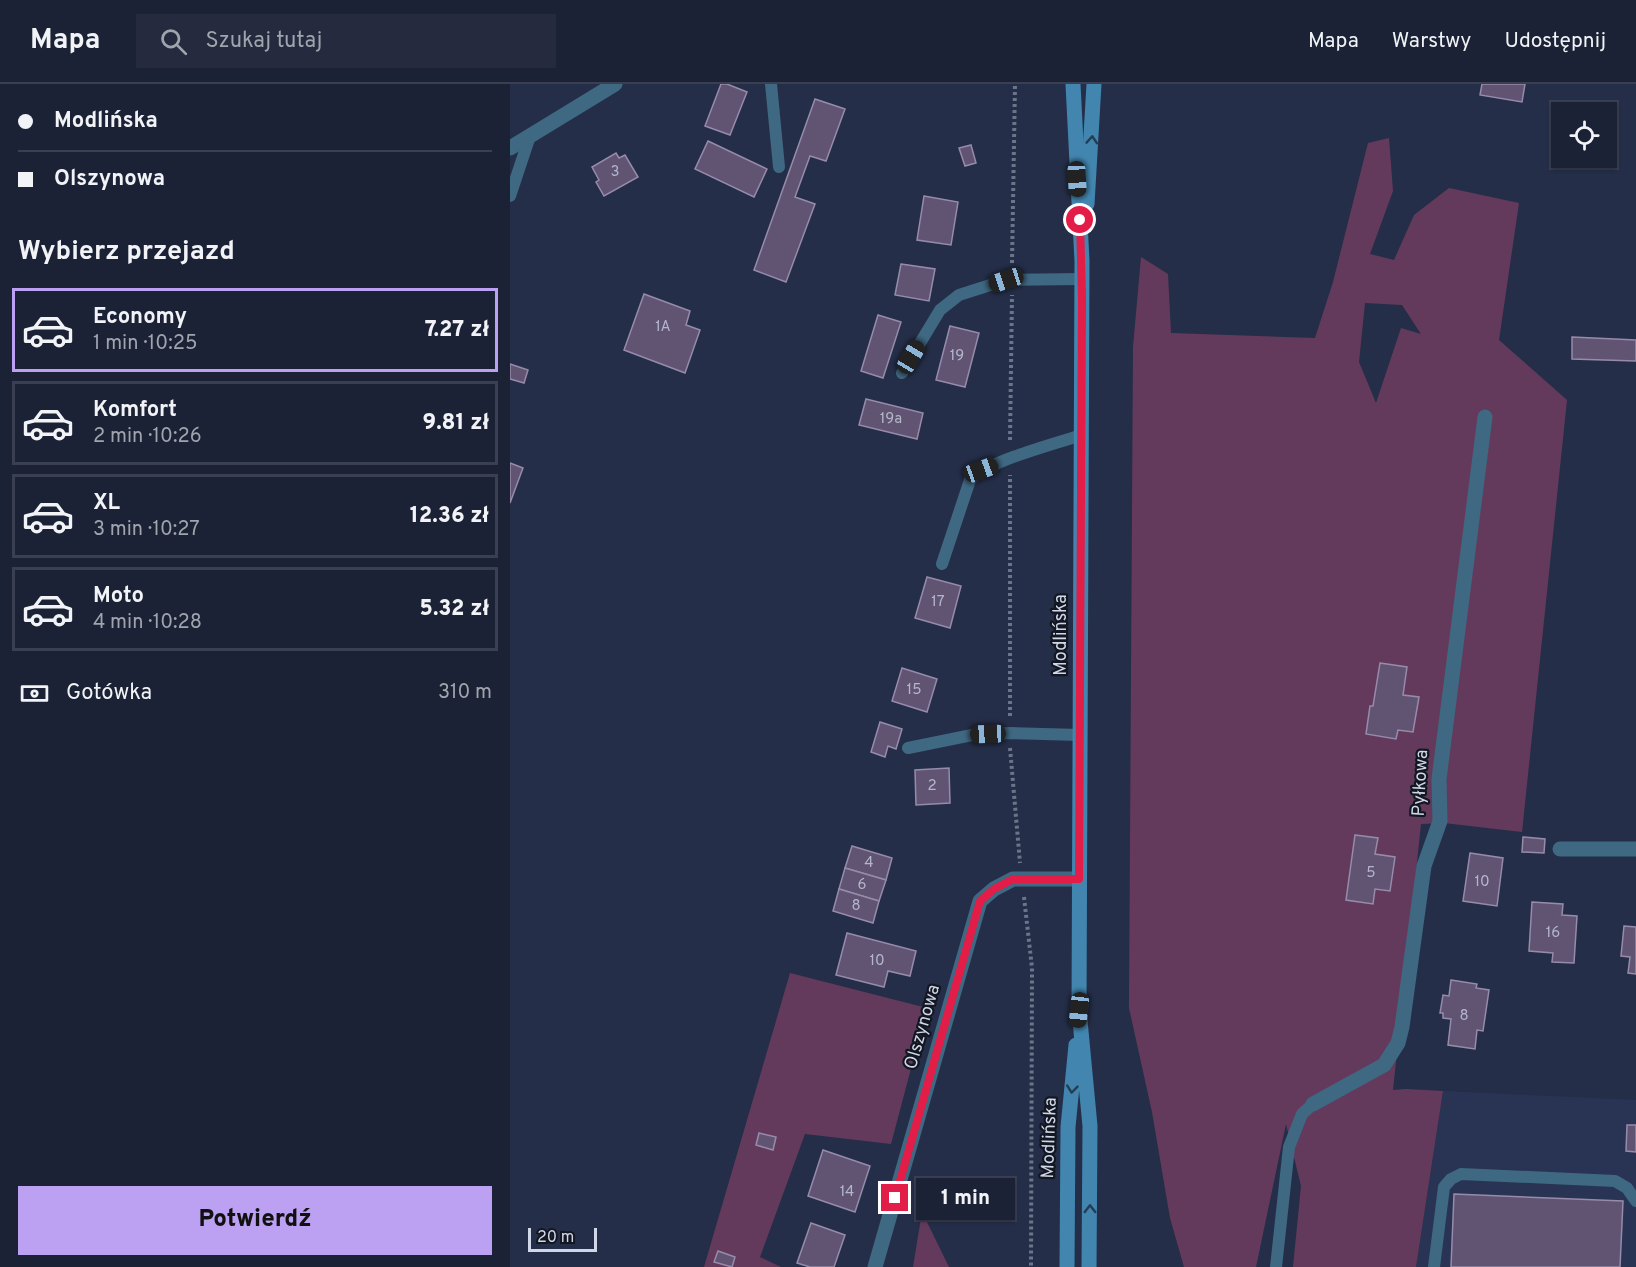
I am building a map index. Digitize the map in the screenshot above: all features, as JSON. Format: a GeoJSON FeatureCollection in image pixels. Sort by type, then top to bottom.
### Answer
{"type":"FeatureCollection","features":[{"type":"Feature","properties":{"kind":"main road","name":"Modlińska"},"geometry":{"type":"LineString","coordinates":[[1067,1267],[1068,1127],[1079,1010],[1082,435],[1082,261],[1073,84]]}},
{"type":"Feature","properties":{"kind":"main road","name":"Modlińska"},"geometry":{"type":"LineString","coordinates":[[1082,261],[1094,115],[1094,84]]}},
{"type":"Feature","properties":{"kind":"main road","name":"Modlińska"},"geometry":{"type":"LineString","coordinates":[[1079,1010],[1090,1126],[1089,1267]]}},
{"type":"Feature","properties":{"kind":"street"},"geometry":{"type":"LineString","coordinates":[[510,148],[615,84]]}},
{"type":"Feature","properties":{"kind":"street","name":"Pyłkowa"},"geometry":{"type":"LineString","coordinates":[[1313,1104],[1383,1065],[1398,1043],[1424,866],[1440,821],[1438,779],[1485,417]]}},
{"type":"Feature","properties":{"kind":"street"},"geometry":{"type":"LineString","coordinates":[[1560,849],[1636,849]]}},
{"type":"Feature","properties":{"kind":"street","name":"Olszynowa"},"geometry":{"type":"LineString","coordinates":[[875,1267],[980,901],[994,889],[1013,879],[1079,879]]}},
{"type":"Feature","properties":{"kind":"lane"},"geometry":{"type":"LineString","coordinates":[[771,84],[779,167]]}},
{"type":"Feature","properties":{"kind":"lane"},"geometry":{"type":"LineString","coordinates":[[510,196],[530,136]]}},
{"type":"Feature","properties":{"kind":"lane"},"geometry":{"type":"LineString","coordinates":[[902,373],[940,310],[959,295],[1006,280],[1082,279]]}},
{"type":"Feature","properties":{"kind":"lane"},"geometry":{"type":"LineString","coordinates":[[942,564],[970,480],[981,470],[1082,435]]}},
{"type":"Feature","properties":{"kind":"lane"},"geometry":{"type":"LineString","coordinates":[[908,748],[972,735],[1010,733],[1080,735]]}},
{"type":"Feature","properties":{"kind":"lane"},"geometry":{"type":"LineString","coordinates":[[1276,1267],[1289,1147],[1302,1114],[1313,1104]]}},
{"type":"Feature","properties":{"kind":"lane"},"geometry":{"type":"LineString","coordinates":[[1434,1267],[1444,1187],[1451,1179],[1461,1174],[1615,1180],[1627,1188],[1636,1201]]}},
{"type":"Feature","properties":{"kind":"path"},"geometry":{"type":"LineString","coordinates":[[1015,84],[1010,459],[1010,759],[1032,968],[1031,1267]]}},
{"type":"Feature","properties":{"kind":"shaded area"},"geometry":{"type":"Polygon","coordinates":[[[1389,138],[1393,191],[1370,254],[1394,260],[1414,215],[1449,188],[1519,203],[1499,340],[1567,400],[1522,832],[1444,823],[1421,824],[1393,1090],[1443,1091],[1416,1267],[1293,1267],[1301,1186],[1286,1124],[1256,1267],[1184,1267],[1170,1218],[1152,1112],[1129,1008],[1133,347],[1141,257],[1168,274],[1171,333],[1315,338],[1333,282],[1368,143],[1389,138]],[[1365,303],[1359,362],[1376,403],[1401,328],[1421,334],[1402,305],[1365,303]]]}},
{"type":"Feature","properties":{"kind":"shaded area"},"geometry":{"type":"Polygon","coordinates":[[[790,973],[927,1008],[891,1144],[805,1134],[760,1257],[781,1267],[704,1267],[790,973]]]}},
{"type":"Feature","properties":{"kind":"shaded area"},"geometry":{"type":"Polygon","coordinates":[[[1443,1091],[1636,1100],[1636,1267],[1416,1267],[1443,1091]]]}},
{"type":"Feature","properties":{"kind":"shaded area"},"geometry":{"type":"Polygon","coordinates":[[[922,1212],[949,1267],[913,1267],[922,1212]]]}},
{"type":"Feature","properties":{"kind":"building"},"geometry":{"type":"Polygon","coordinates":[[[721,84],[747,92],[730,135],[705,126],[721,84]]]}},
{"type":"Feature","properties":{"kind":"building"},"geometry":{"type":"Polygon","coordinates":[[[1482,84],[1525,84],[1522,102],[1480,95],[1482,84]]]}},
{"type":"Feature","properties":{"kind":"building"},"geometry":{"type":"Polygon","coordinates":[[[815,99],[845,109],[826,161],[810,156],[795,197],[815,204],[786,282],[754,270],[815,99]]]}},
{"type":"Feature","properties":{"kind":"building"},"geometry":{"type":"Polygon","coordinates":[[[708,141],[767,169],[754,197],[695,169],[708,141]]]}},
{"type":"Feature","properties":{"kind":"building"},"geometry":{"type":"Polygon","coordinates":[[[971,145],[976,163],[965,166],[959,148],[971,145]]]}},
{"type":"Feature","properties":{"kind":"building"},"geometry":{"type":"Polygon","coordinates":[[[616,153],[619,158],[625,155],[638,177],[604,196],[596,182],[599,180],[592,167],[616,153]]]}},
{"type":"Feature","properties":{"kind":"building"},"geometry":{"type":"Polygon","coordinates":[[[924,196],[958,202],[951,245],[917,240],[924,196]]]}},
{"type":"Feature","properties":{"kind":"building"},"geometry":{"type":"Polygon","coordinates":[[[901,264],[935,269],[929,301],[895,295],[901,264]]]}},
{"type":"Feature","properties":{"kind":"building"},"geometry":{"type":"Polygon","coordinates":[[[644,294],[690,311],[686,325],[700,330],[685,373],[624,350],[644,294]]]}},
{"type":"Feature","properties":{"kind":"building"},"geometry":{"type":"Polygon","coordinates":[[[878,315],[901,322],[883,378],[861,371],[878,315]]]}},
{"type":"Feature","properties":{"kind":"building"},"geometry":{"type":"Polygon","coordinates":[[[950,326],[979,333],[965,387],[936,380],[950,326]]]}},
{"type":"Feature","properties":{"kind":"building"},"geometry":{"type":"Polygon","coordinates":[[[1572,337],[1636,340],[1636,361],[1572,359],[1572,337]]]}},
{"type":"Feature","properties":{"kind":"building"},"geometry":{"type":"Polygon","coordinates":[[[510,364],[528,370],[524,383],[510,379],[510,364]]]}},
{"type":"Feature","properties":{"kind":"building"},"geometry":{"type":"Polygon","coordinates":[[[866,399],[923,413],[917,439],[859,425],[866,399]]]}},
{"type":"Feature","properties":{"kind":"building"},"geometry":{"type":"Polygon","coordinates":[[[510,463],[523,468],[510,503],[510,463]]]}},
{"type":"Feature","properties":{"kind":"building"},"geometry":{"type":"Polygon","coordinates":[[[927,577],[961,586],[950,628],[915,618],[927,577]]]}},
{"type":"Feature","properties":{"kind":"building"},"geometry":{"type":"Polygon","coordinates":[[[1380,663],[1407,667],[1403,695],[1419,697],[1413,732],[1398,730],[1396,739],[1366,734],[1380,663]]]}},
{"type":"Feature","properties":{"kind":"building"},"geometry":{"type":"Polygon","coordinates":[[[902,668],[937,679],[927,712],[892,701],[902,668]]]}},
{"type":"Feature","properties":{"kind":"building"},"geometry":{"type":"Polygon","coordinates":[[[880,722],[902,729],[896,749],[888,746],[885,757],[871,752],[880,722]]]}},
{"type":"Feature","properties":{"kind":"building"},"geometry":{"type":"Polygon","coordinates":[[[949,768],[950,803],[916,805],[915,770],[949,768]]]}},
{"type":"Feature","properties":{"kind":"building"},"geometry":{"type":"Polygon","coordinates":[[[1355,835],[1378,838],[1375,854],[1395,857],[1390,891],[1375,889],[1373,904],[1346,900],[1355,835]]]}},
{"type":"Feature","properties":{"kind":"building"},"geometry":{"type":"Polygon","coordinates":[[[1523,837],[1545,839],[1544,853],[1522,852],[1523,837]]]}},
{"type":"Feature","properties":{"kind":"building"},"geometry":{"type":"Polygon","coordinates":[[[852,846],[892,858],[886,880],[845,868],[852,846]]]}},
{"type":"Feature","properties":{"kind":"building"},"geometry":{"type":"Polygon","coordinates":[[[1470,853],[1503,858],[1497,906],[1463,901],[1470,853]]]}},
{"type":"Feature","properties":{"kind":"building"},"geometry":{"type":"Polygon","coordinates":[[[845,868],[886,880],[879,901],[839,889],[845,868]]]}},
{"type":"Feature","properties":{"kind":"building"},"geometry":{"type":"Polygon","coordinates":[[[839,889],[879,901],[873,923],[833,911],[839,889]]]}},
{"type":"Feature","properties":{"kind":"building"},"geometry":{"type":"Polygon","coordinates":[[[1532,902],[1563,904],[1562,915],[1577,916],[1574,963],[1552,962],[1553,953],[1529,951],[1532,902]]]}},
{"type":"Feature","properties":{"kind":"building"},"geometry":{"type":"Polygon","coordinates":[[[1624,926],[1636,927],[1636,974],[1628,973],[1630,957],[1621,956],[1624,926]]]}},
{"type":"Feature","properties":{"kind":"building"},"geometry":{"type":"Polygon","coordinates":[[[847,933],[916,951],[910,976],[888,971],[884,987],[836,975],[847,933]]]}},
{"type":"Feature","properties":{"kind":"building"},"geometry":{"type":"Polygon","coordinates":[[[1451,980],[1477,984],[1476,988],[1489,990],[1483,1031],[1477,1030],[1475,1049],[1448,1045],[1451,1019],[1443,1018],[1443,1013],[1440,1013],[1443,995],[1449,996],[1451,980]]]}},
{"type":"Feature","properties":{"kind":"building"},"geometry":{"type":"Polygon","coordinates":[[[1627,1125],[1636,1125],[1636,1152],[1626,1151],[1627,1125]]]}},
{"type":"Feature","properties":{"kind":"building"},"geometry":{"type":"Polygon","coordinates":[[[759,1133],[776,1137],[773,1150],[756,1145],[759,1133]]]}},
{"type":"Feature","properties":{"kind":"building"},"geometry":{"type":"Polygon","coordinates":[[[823,1150],[870,1166],[855,1212],[808,1196],[823,1150]]]}},
{"type":"Feature","properties":{"kind":"building"},"geometry":{"type":"Polygon","coordinates":[[[1454,1194],[1623,1201],[1620,1267],[1451,1267],[1454,1194]]]}},
{"type":"Feature","properties":{"kind":"building"},"geometry":{"type":"Polygon","coordinates":[[[811,1223],[845,1235],[834,1267],[810,1267],[797,1263],[811,1223]]]}},
{"type":"Feature","properties":{"kind":"building"},"geometry":{"type":"Polygon","coordinates":[[[718,1251],[735,1257],[732,1267],[714,1262],[718,1251]]]}},
{"type":"Feature","properties":{"kind":"route"},"geometry":{"type":"LineString","coordinates":[[895,1198],[980,901],[994,889],[1013,879],[1079,879],[1082,298],[1080,220]]}}]}
